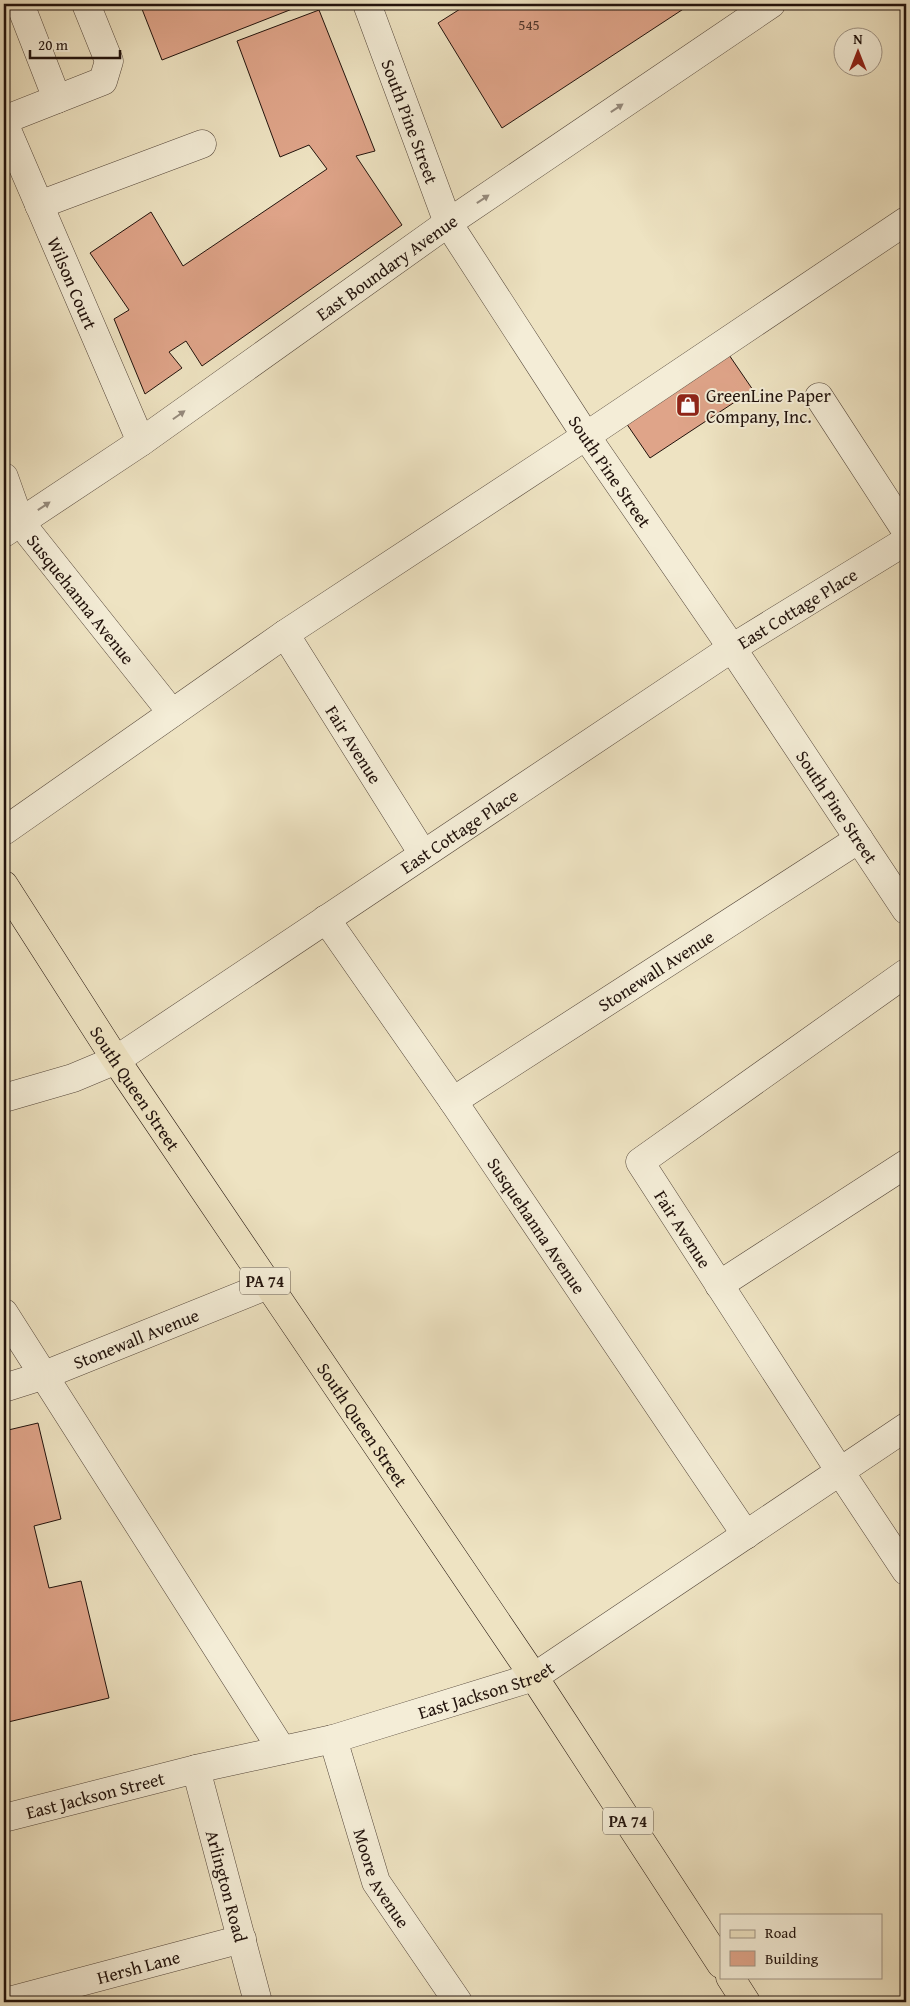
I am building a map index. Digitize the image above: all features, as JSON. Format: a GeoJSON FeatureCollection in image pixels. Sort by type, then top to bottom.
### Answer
{"type":"FeatureCollection","features":[{"type":"Feature","properties":{"kind":"main road","name":"South Queen Street"},"geometry":{"type":"LineString","coordinates":[[4,885],[116,1060],[534,1678],[720,1962]]}},
{"type":"Feature","properties":{"kind":"main road"},"geometry":{"type":"LineString","coordinates":[[731,1978],[746,2002]]}},
{"type":"Feature","properties":{"kind":"street"},"geometry":{"type":"LineString","coordinates":[[20,4],[57,99]]}},
{"type":"Feature","properties":{"kind":"street"},"geometry":{"type":"LineString","coordinates":[[4,122],[103,81],[109,61],[86,4]]}},
{"type":"Feature","properties":{"kind":"street","name":"South Pine Street"},"geometry":{"type":"LineString","coordinates":[[367,4],[448,223],[586,436],[732,648],[906,910]]}},
{"type":"Feature","properties":{"kind":"street","name":"East Boundary Avenue"},"geometry":{"type":"LineString","coordinates":[[12,528],[141,442],[448,223],[771,4]]}},
{"type":"Feature","properties":{"kind":"street","name":"Wilson Court"},"geometry":{"type":"LineString","coordinates":[[4,122],[141,442]]}},
{"type":"Feature","properties":{"kind":"street"},"geometry":{"type":"LineString","coordinates":[[39,204],[202,144]]}},
{"type":"Feature","properties":{"kind":"street"},"geometry":{"type":"LineString","coordinates":[[4,831],[285,634],[586,436],[906,221]]}},
{"type":"Feature","properties":{"kind":"street"},"geometry":{"type":"LineString","coordinates":[[819,397],[906,531]]}},
{"type":"Feature","properties":{"kind":"street","name":"Susquehanna Avenue"},"geometry":{"type":"LineString","coordinates":[[4,477],[12,528],[172,713]]}},
{"type":"Feature","properties":{"kind":"street","name":"East Cottage Place"},"geometry":{"type":"LineString","coordinates":[[4,1098],[73,1078],[116,1060],[732,648],[906,542]]}},
{"type":"Feature","properties":{"kind":"street","name":"Fair Avenue"},"geometry":{"type":"LineString","coordinates":[[285,634],[423,854]]}},
{"type":"Feature","properties":{"kind":"street","name":"Stonewall Avenue"},"geometry":{"type":"LineString","coordinates":[[453,1101],[858,839]]}},
{"type":"Feature","properties":{"kind":"street","name":"Susquehanna Avenue"},"geometry":{"type":"LineString","coordinates":[[326,919],[453,1101],[746,1535]]}},
{"type":"Feature","properties":{"kind":"street","name":"Fair Avenue"},"geometry":{"type":"LineString","coordinates":[[906,973],[640,1162],[840,1473],[906,1571]]}},
{"type":"Feature","properties":{"kind":"street"},"geometry":{"type":"LineString","coordinates":[[719,1285],[906,1164]]}},
{"type":"Feature","properties":{"kind":"street","name":"Stonewall Avenue"},"geometry":{"type":"LineString","coordinates":[[4,1388],[42,1376],[268,1285]]}},
{"type":"Feature","properties":{"kind":"street"},"geometry":{"type":"LineString","coordinates":[[4,1313],[42,1376],[282,1750]]}},
{"type":"Feature","properties":{"kind":"street","name":"East Jackson Street"},"geometry":{"type":"LineString","coordinates":[[4,1818],[196,1769],[333,1739],[534,1678],[906,1427]]}},
{"type":"Feature","properties":{"kind":"street","name":"Moore Avenue"},"geometry":{"type":"LineString","coordinates":[[333,1739],[376,1882],[458,2002]]}},
{"type":"Feature","properties":{"kind":"street","name":"Arlington Road"},"geometry":{"type":"LineString","coordinates":[[196,1769],[258,2002]]}},
{"type":"Feature","properties":{"kind":"street","name":"Hersh Lane"},"geometry":{"type":"LineString","coordinates":[[5,2002],[242,1938]]}},
{"type":"Feature","properties":{"kind":"building"},"geometry":{"type":"Polygon","coordinates":[[[140,4],[305,4],[162,60],[140,4]]]}},
{"type":"Feature","properties":{"kind":"building"},"geometry":{"type":"Polygon","coordinates":[[[468,4],[691,4],[502,128],[438,23],[468,4]]]}},
{"type":"Feature","properties":{"kind":"building"},"geometry":{"type":"Polygon","coordinates":[[[319,10],[375,151],[356,156],[402,225],[202,366],[186,341],[169,352],[182,368],[145,394],[114,319],[129,310],[90,253],[151,212],[183,266],[327,169],[309,145],[280,157],[237,41],[319,10]]]}},
{"type":"Feature","properties":{"kind":"building","name":"GreenLine Paper Company, Inc."},"geometry":{"type":"Polygon","coordinates":[[[727,352],[753,390],[650,458],[624,420],[727,352]]]}},
{"type":"Feature","properties":{"kind":"building"},"geometry":{"type":"Polygon","coordinates":[[[38,1423],[61,1519],[34,1526],[49,1588],[81,1581],[109,1698],[4,1723],[4,1431],[38,1423]]]}},
{"type":"Feature","properties":{"kind":"place","name":"GreenLine Paper Company, Inc."},"geometry":{"type":"Point","coordinates":[688,405]}}]}
